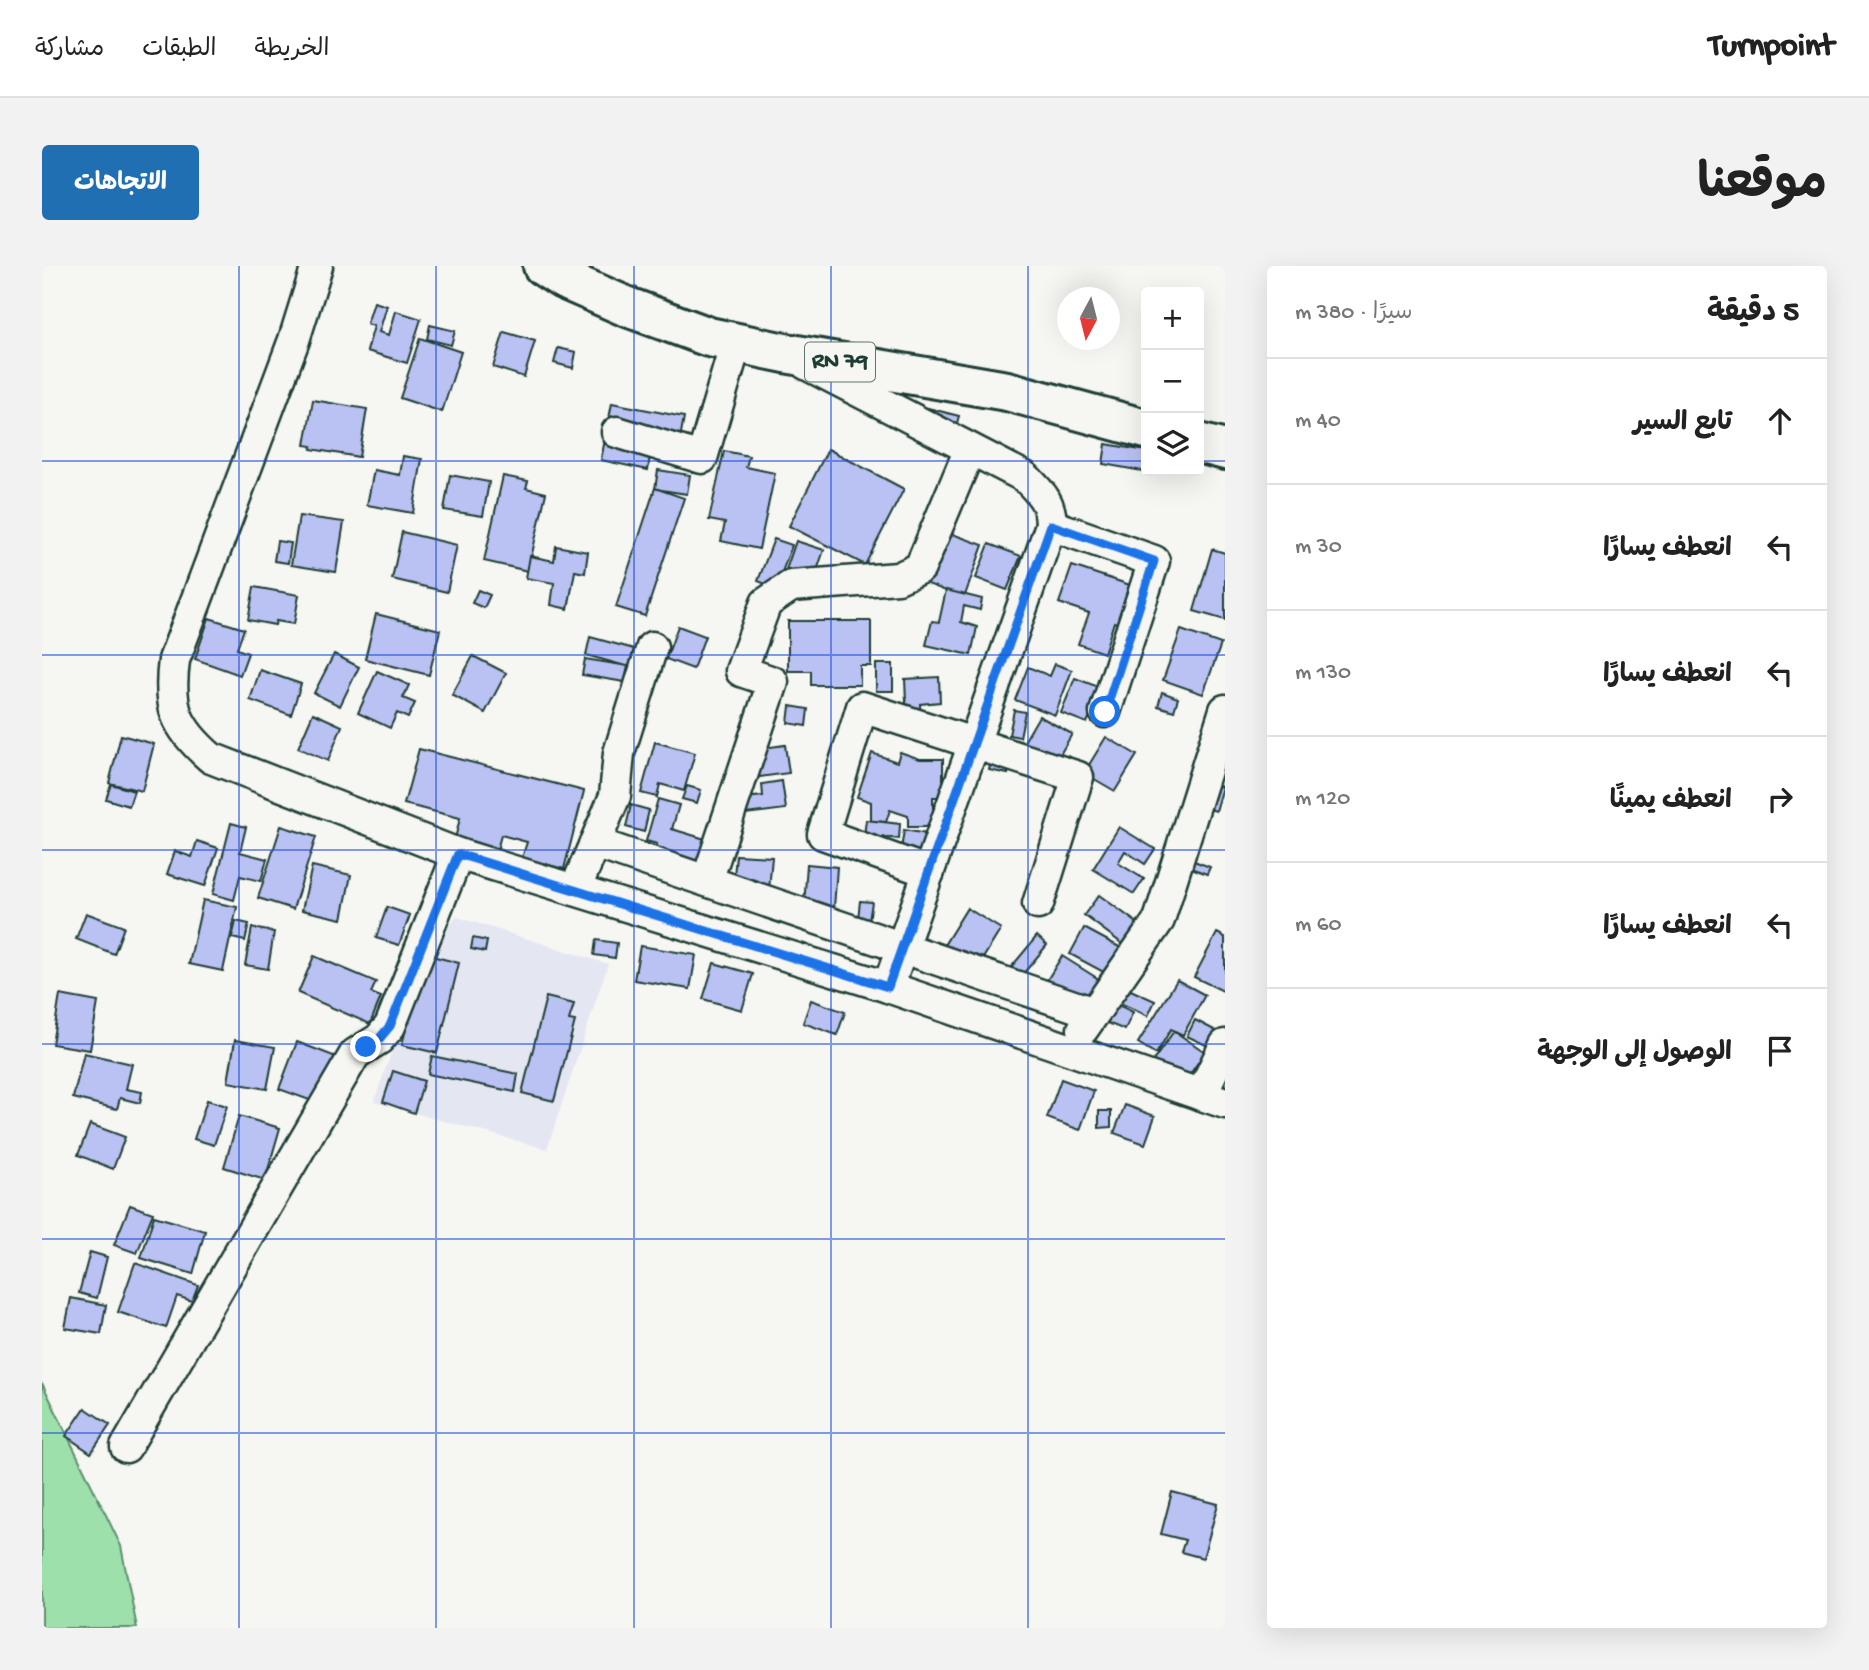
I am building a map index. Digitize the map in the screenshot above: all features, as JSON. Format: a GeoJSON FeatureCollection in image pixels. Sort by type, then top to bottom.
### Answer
{"type":"FeatureCollection","features":[{"type":"Feature","properties":{"kind":"main road","name":"RN 79"},"geometry":{"type":"LineString","coordinates":[[543,266],[563,279],[625,306],[709,337],[785,353],[1007,391],[1141,428]]}},
{"type":"Feature","properties":{"kind":"main road"},"geometry":{"type":"LineString","coordinates":[[1204,444],[1225,450]]}},
{"type":"Feature","properties":{"kind":"street"},"geometry":{"type":"LineString","coordinates":[[317,266],[294,340],[174,660],[170,688],[177,715],[190,740],[211,758],[458,854],[888,987],[1213,1099],[1225,1045]]}},
{"type":"Feature","properties":{"kind":"street"},"geometry":{"type":"LineString","coordinates":[[617,432],[702,458],[736,342]]}},
{"type":"Feature","properties":{"kind":"street"},"geometry":{"type":"LineString","coordinates":[[785,353],[1025,477],[1046,498],[1051,511],[1051,525],[888,987]]}},
{"type":"Feature","properties":{"kind":"street"},"geometry":{"type":"LineString","coordinates":[[707,881],[773,682],[741,671],[766,603],[791,586],[898,578],[920,568],[970,449]]}},
{"type":"Feature","properties":{"kind":"street"},"geometry":{"type":"LineString","coordinates":[[1051,525],[1154,561],[1105,712]]}},
{"type":"Feature","properties":{"kind":"street"},"geometry":{"type":"LineString","coordinates":[[575,890],[615,796],[619,753],[652,647]]}},
{"type":"Feature","properties":{"kind":"street"},"geometry":{"type":"LineString","coordinates":[[929,872],[823,834],[862,707],[1078,777],[1038,904]]}},
{"type":"Feature","properties":{"kind":"street"},"geometry":{"type":"LineString","coordinates":[[1069,1049],[1159,920],[1225,710]]}},
{"type":"Feature","properties":{"kind":"street"},"geometry":{"type":"LineString","coordinates":[[595,843],[1094,1013]]}},
{"type":"Feature","properties":{"kind":"street"},"geometry":{"type":"LineString","coordinates":[[126,1447],[355,1054],[379,1039],[390,1026],[458,854]]}},
{"type":"Feature","properties":{"kind":"shaded area"},"geometry":{"type":"Polygon","coordinates":[[[457,917],[608,964],[547,1149],[374,1102],[426,953],[457,917]]]}},
{"type":"Feature","properties":{"kind":"green space"},"geometry":{"type":"Polygon","coordinates":[[[42,1383],[121,1546],[137,1628],[42,1628],[42,1383]]]}},
{"type":"Feature","properties":{"kind":"building"},"geometry":{"type":"Polygon","coordinates":[[[374,302],[387,306],[379,332],[389,335],[396,311],[421,319],[407,363],[367,351],[374,326],[367,324],[374,302]]]}},
{"type":"Feature","properties":{"kind":"building"},"geometry":{"type":"Polygon","coordinates":[[[430,325],[455,331],[451,345],[427,339],[430,325]]]}},
{"type":"Feature","properties":{"kind":"building"},"geometry":{"type":"Polygon","coordinates":[[[504,332],[535,341],[524,377],[493,367],[504,332]]]}},
{"type":"Feature","properties":{"kind":"building"},"geometry":{"type":"Polygon","coordinates":[[[420,338],[461,352],[442,412],[400,398],[420,338]]]}},
{"type":"Feature","properties":{"kind":"building"},"geometry":{"type":"Polygon","coordinates":[[[558,348],[576,352],[573,368],[554,363],[558,348]]]}},
{"type":"Feature","properties":{"kind":"building"},"geometry":{"type":"Polygon","coordinates":[[[313,400],[367,409],[359,457],[311,449],[312,446],[305,445],[313,400]]]}},
{"type":"Feature","properties":{"kind":"building"},"geometry":{"type":"Polygon","coordinates":[[[612,403],[684,417],[676,460],[650,455],[648,470],[601,460],[612,403]]]}},
{"type":"Feature","properties":{"kind":"building"},"geometry":{"type":"Polygon","coordinates":[[[928,408],[959,416],[954,433],[924,424],[928,408]]]}},
{"type":"Feature","properties":{"kind":"building"},"geometry":{"type":"Polygon","coordinates":[[[1106,444],[1141,450],[1141,471],[1103,464],[1106,444]]]}},
{"type":"Feature","properties":{"kind":"building"},"geometry":{"type":"Polygon","coordinates":[[[828,449],[904,489],[865,565],[789,526],[828,449]]]}},
{"type":"Feature","properties":{"kind":"building"},"geometry":{"type":"Polygon","coordinates":[[[724,451],[749,456],[746,467],[775,473],[759,549],[721,541],[725,523],[709,520],[724,451]]]}},
{"type":"Feature","properties":{"kind":"building"},"geometry":{"type":"Polygon","coordinates":[[[403,456],[422,459],[413,513],[367,505],[374,470],[400,475],[403,456]]]}},
{"type":"Feature","properties":{"kind":"building"},"geometry":{"type":"Polygon","coordinates":[[[658,470],[690,475],[687,494],[655,489],[658,470]]]}},
{"type":"Feature","properties":{"kind":"building"},"geometry":{"type":"Polygon","coordinates":[[[450,475],[489,482],[483,516],[444,510],[450,475]]]}},
{"type":"Feature","properties":{"kind":"building"},"geometry":{"type":"Polygon","coordinates":[[[503,476],[528,481],[526,488],[546,493],[528,571],[484,561],[503,476]]]}},
{"type":"Feature","properties":{"kind":"building"},"geometry":{"type":"Polygon","coordinates":[[[655,488],[684,498],[645,616],[616,607],[655,488]]]}},
{"type":"Feature","properties":{"kind":"building"},"geometry":{"type":"Polygon","coordinates":[[[299,516],[344,522],[336,572],[291,565],[299,516]]]}},
{"type":"Feature","properties":{"kind":"building"},"geometry":{"type":"Polygon","coordinates":[[[944,531],[983,545],[964,598],[925,583],[944,531]]]}},
{"type":"Feature","properties":{"kind":"building"},"geometry":{"type":"Polygon","coordinates":[[[402,532],[457,545],[447,592],[392,579],[402,532]]]}},
{"type":"Feature","properties":{"kind":"building"},"geometry":{"type":"Polygon","coordinates":[[[774,539],[792,545],[776,588],[758,581],[774,539]]]}},
{"type":"Feature","properties":{"kind":"building"},"geometry":{"type":"Polygon","coordinates":[[[277,541],[291,543],[288,563],[274,561],[277,541]]]}},
{"type":"Feature","properties":{"kind":"building"},"geometry":{"type":"Polygon","coordinates":[[[796,541],[824,550],[809,594],[781,584],[796,541]]]}},
{"type":"Feature","properties":{"kind":"building"},"geometry":{"type":"Polygon","coordinates":[[[989,544],[1021,556],[1007,590],[976,578],[989,544]]]}},
{"type":"Feature","properties":{"kind":"building"},"geometry":{"type":"Polygon","coordinates":[[[556,546],[588,552],[585,573],[575,571],[568,609],[551,605],[554,583],[526,578],[530,556],[554,561],[556,546]]]}},
{"type":"Feature","properties":{"kind":"building"},"geometry":{"type":"Polygon","coordinates":[[[1212,549],[1225,553],[1225,620],[1194,611],[1212,549]]]}},
{"type":"Feature","properties":{"kind":"building"},"geometry":{"type":"Polygon","coordinates":[[[1072,566],[1133,586],[1120,624],[1114,622],[1104,653],[1078,644],[1089,613],[1059,603],[1072,566]]]}},
{"type":"Feature","properties":{"kind":"building"},"geometry":{"type":"Polygon","coordinates":[[[254,587],[299,595],[294,624],[276,621],[275,625],[248,620],[254,587]]]}},
{"type":"Feature","properties":{"kind":"building"},"geometry":{"type":"Polygon","coordinates":[[[478,590],[490,595],[484,608],[472,603],[478,590]]]}},
{"type":"Feature","properties":{"kind":"building"},"geometry":{"type":"Polygon","coordinates":[[[946,590],[982,599],[980,610],[964,606],[961,622],[977,627],[971,655],[926,645],[932,621],[939,622],[946,590]]]}},
{"type":"Feature","properties":{"kind":"building"},"geometry":{"type":"Polygon","coordinates":[[[376,614],[440,630],[429,675],[365,659],[376,614]]]}},
{"type":"Feature","properties":{"kind":"building"},"geometry":{"type":"Polygon","coordinates":[[[209,618],[244,629],[237,649],[248,653],[240,675],[195,659],[209,618]]]}},
{"type":"Feature","properties":{"kind":"building"},"geometry":{"type":"Polygon","coordinates":[[[788,621],[871,621],[871,666],[860,666],[860,685],[811,685],[811,671],[788,671],[788,621]]]}},
{"type":"Feature","properties":{"kind":"building"},"geometry":{"type":"Polygon","coordinates":[[[678,626],[705,636],[693,669],[666,659],[678,626]]]}},
{"type":"Feature","properties":{"kind":"building"},"geometry":{"type":"Polygon","coordinates":[[[1181,630],[1221,644],[1203,694],[1163,680],[1181,630]]]}},
{"type":"Feature","properties":{"kind":"building"},"geometry":{"type":"Polygon","coordinates":[[[590,637],[634,649],[629,667],[586,655],[590,637]]]}},
{"type":"Feature","properties":{"kind":"building"},"geometry":{"type":"Polygon","coordinates":[[[334,654],[359,667],[340,706],[314,693],[334,654]]]}},
{"type":"Feature","properties":{"kind":"building"},"geometry":{"type":"Polygon","coordinates":[[[473,656],[506,673],[485,713],[452,695],[473,656]]]}},
{"type":"Feature","properties":{"kind":"building"},"geometry":{"type":"Polygon","coordinates":[[[585,659],[628,666],[625,682],[582,675],[585,659]]]}},
{"type":"Feature","properties":{"kind":"building"},"geometry":{"type":"Polygon","coordinates":[[[876,664],[893,664],[893,691],[876,691],[876,664]]]}},
{"type":"Feature","properties":{"kind":"building"},"geometry":{"type":"Polygon","coordinates":[[[1055,664],[1072,670],[1055,715],[1015,700],[1028,667],[1050,676],[1055,664]]]}},
{"type":"Feature","properties":{"kind":"building"},"geometry":{"type":"Polygon","coordinates":[[[260,670],[301,684],[291,715],[250,700],[260,670]]]}},
{"type":"Feature","properties":{"kind":"building"},"geometry":{"type":"Polygon","coordinates":[[[377,671],[409,685],[403,698],[415,703],[408,718],[397,713],[390,728],[358,713],[377,671]]]}},
{"type":"Feature","properties":{"kind":"building"},"geometry":{"type":"Polygon","coordinates":[[[939,677],[940,702],[920,704],[921,724],[907,724],[905,679],[939,677]]]}},
{"type":"Feature","properties":{"kind":"building"},"geometry":{"type":"Polygon","coordinates":[[[1075,678],[1101,688],[1087,723],[1061,713],[1075,678]]]}},
{"type":"Feature","properties":{"kind":"building"},"geometry":{"type":"Polygon","coordinates":[[[1162,692],[1178,698],[1174,711],[1158,706],[1162,692]]]}},
{"type":"Feature","properties":{"kind":"building"},"geometry":{"type":"Polygon","coordinates":[[[790,706],[808,709],[806,726],[788,723],[790,706]]]}},
{"type":"Feature","properties":{"kind":"building"},"geometry":{"type":"Polygon","coordinates":[[[1014,710],[1025,712],[1020,737],[1009,735],[1014,710]]]}},
{"type":"Feature","properties":{"kind":"building"},"geometry":{"type":"Polygon","coordinates":[[[313,713],[342,726],[328,761],[298,748],[313,713]]]}},
{"type":"Feature","properties":{"kind":"building"},"geometry":{"type":"Polygon","coordinates":[[[1039,716],[1072,734],[1044,782],[1011,764],[1039,716]]]}},
{"type":"Feature","properties":{"kind":"building"},"geometry":{"type":"Polygon","coordinates":[[[121,735],[154,744],[142,791],[109,783],[121,735]]]}},
{"type":"Feature","properties":{"kind":"building"},"geometry":{"type":"Polygon","coordinates":[[[1106,737],[1137,755],[1115,791],[1084,773],[1106,737]]]}},
{"type":"Feature","properties":{"kind":"building"},"geometry":{"type":"Polygon","coordinates":[[[655,742],[695,753],[684,791],[660,784],[657,797],[641,793],[655,742]]]}},
{"type":"Feature","properties":{"kind":"building"},"geometry":{"type":"Polygon","coordinates":[[[785,745],[789,773],[752,778],[750,762],[765,760],[763,748],[785,745]]]}},
{"type":"Feature","properties":{"kind":"building"},"geometry":{"type":"Polygon","coordinates":[[[419,749],[584,791],[564,869],[522,858],[527,842],[501,835],[496,854],[454,843],[460,818],[404,804],[419,749]]]}},
{"type":"Feature","properties":{"kind":"building"},"geometry":{"type":"Polygon","coordinates":[[[900,752],[920,759],[943,759],[943,797],[933,797],[931,827],[908,827],[908,816],[890,810],[886,822],[871,821],[871,802],[857,797],[872,753],[897,762],[900,752]]]}},
{"type":"Feature","properties":{"kind":"building"},"geometry":{"type":"Polygon","coordinates":[[[993,752],[1012,756],[1008,774],[989,770],[993,752]]]}},
{"type":"Feature","properties":{"kind":"building"},"geometry":{"type":"Polygon","coordinates":[[[782,781],[786,809],[737,815],[735,799],[763,796],[762,784],[782,781]]]}},
{"type":"Feature","properties":{"kind":"building"},"geometry":{"type":"Polygon","coordinates":[[[1202,782],[1223,787],[1216,811],[1196,805],[1202,782]]]}},
{"type":"Feature","properties":{"kind":"building"},"geometry":{"type":"Polygon","coordinates":[[[111,784],[134,791],[129,806],[106,799],[111,784]]]}},
{"type":"Feature","properties":{"kind":"building"},"geometry":{"type":"Polygon","coordinates":[[[687,786],[701,790],[697,803],[682,799],[687,786]]]}},
{"type":"Feature","properties":{"kind":"building"},"geometry":{"type":"Polygon","coordinates":[[[658,799],[679,805],[672,829],[705,839],[696,872],[652,859],[657,844],[646,841],[658,799]]]}},
{"type":"Feature","properties":{"kind":"building"},"geometry":{"type":"Polygon","coordinates":[[[631,805],[649,810],[644,832],[626,827],[631,805]]]}},
{"type":"Feature","properties":{"kind":"building"},"geometry":{"type":"Polygon","coordinates":[[[866,820],[900,824],[899,839],[864,835],[866,820]]]}},
{"type":"Feature","properties":{"kind":"building"},"geometry":{"type":"Polygon","coordinates":[[[231,823],[246,827],[240,852],[267,859],[261,881],[240,876],[234,900],[213,894],[231,823]]]}},
{"type":"Feature","properties":{"kind":"building"},"geometry":{"type":"Polygon","coordinates":[[[281,826],[316,837],[293,909],[258,898],[281,826]]]}},
{"type":"Feature","properties":{"kind":"building"},"geometry":{"type":"Polygon","coordinates":[[[1119,827],[1155,849],[1145,864],[1125,851],[1118,863],[1144,879],[1134,894],[1093,869],[1119,827]]]}},
{"type":"Feature","properties":{"kind":"building"},"geometry":{"type":"Polygon","coordinates":[[[904,830],[927,834],[920,880],[897,876],[904,830]]]}},
{"type":"Feature","properties":{"kind":"building"},"geometry":{"type":"Polygon","coordinates":[[[197,841],[218,848],[205,886],[167,874],[175,851],[192,857],[197,841]]]}},
{"type":"Feature","properties":{"kind":"building"},"geometry":{"type":"Polygon","coordinates":[[[736,855],[772,857],[768,900],[732,897],[736,855]]]}},
{"type":"Feature","properties":{"kind":"building"},"geometry":{"type":"Polygon","coordinates":[[[1194,861],[1210,867],[1207,874],[1191,868],[1194,861]]]}},
{"type":"Feature","properties":{"kind":"building"},"geometry":{"type":"Polygon","coordinates":[[[807,864],[837,867],[833,922],[803,920],[807,864]]]}},
{"type":"Feature","properties":{"kind":"building"},"geometry":{"type":"Polygon","coordinates":[[[312,866],[351,875],[342,919],[302,910],[312,866]]]}},
{"type":"Feature","properties":{"kind":"building"},"geometry":{"type":"Polygon","coordinates":[[[1099,895],[1144,928],[1128,948],[1084,915],[1099,895]]]}},
{"type":"Feature","properties":{"kind":"building"},"geometry":{"type":"Polygon","coordinates":[[[203,900],[237,907],[223,971],[189,964],[203,900]]]}},
{"type":"Feature","properties":{"kind":"building"},"geometry":{"type":"Polygon","coordinates":[[[860,901],[872,902],[869,921],[858,919],[860,901]]]}},
{"type":"Feature","properties":{"kind":"building"},"geometry":{"type":"Polygon","coordinates":[[[387,907],[410,915],[399,945],[376,938],[387,907]]]}},
{"type":"Feature","properties":{"kind":"building"},"geometry":{"type":"Polygon","coordinates":[[[967,908],[1001,929],[972,976],[938,955],[967,908]]]}},
{"type":"Feature","properties":{"kind":"building"},"geometry":{"type":"Polygon","coordinates":[[[86,913],[124,927],[114,954],[76,939],[86,913]]]}},
{"type":"Feature","properties":{"kind":"building"},"geometry":{"type":"Polygon","coordinates":[[[236,921],[249,924],[245,941],[232,938],[236,921]]]}},
{"type":"Feature","properties":{"kind":"building"},"geometry":{"type":"Polygon","coordinates":[[[252,928],[274,932],[268,969],[245,965],[252,928]]]}},
{"type":"Feature","properties":{"kind":"building"},"geometry":{"type":"Polygon","coordinates":[[[1084,928],[1123,949],[1109,975],[1070,954],[1084,928]]]}},
{"type":"Feature","properties":{"kind":"building"},"geometry":{"type":"Polygon","coordinates":[[[1217,933],[1225,937],[1225,992],[1194,977],[1217,933]]]}},
{"type":"Feature","properties":{"kind":"building"},"geometry":{"type":"Polygon","coordinates":[[[1037,936],[1047,945],[1018,980],[1008,971],[1037,936]]]}},
{"type":"Feature","properties":{"kind":"building"},"geometry":{"type":"Polygon","coordinates":[[[473,938],[487,941],[485,952],[471,949],[473,938]]]}},
{"type":"Feature","properties":{"kind":"building"},"geometry":{"type":"Polygon","coordinates":[[[596,940],[617,943],[615,958],[594,955],[596,940]]]}},
{"type":"Feature","properties":{"kind":"building"},"geometry":{"type":"Polygon","coordinates":[[[640,946],[696,955],[690,989],[634,980],[640,946]]]}},
{"type":"Feature","properties":{"kind":"building"},"geometry":{"type":"Polygon","coordinates":[[[424,954],[459,963],[437,1053],[402,1045],[424,954]]]}},
{"type":"Feature","properties":{"kind":"building"},"geometry":{"type":"Polygon","coordinates":[[[314,956],[376,982],[371,993],[381,997],[370,1024],[298,993],[314,956]]]}},
{"type":"Feature","properties":{"kind":"building"},"geometry":{"type":"Polygon","coordinates":[[[1062,956],[1105,983],[1085,1014],[1036,998],[1062,956]]]}},
{"type":"Feature","properties":{"kind":"building"},"geometry":{"type":"Polygon","coordinates":[[[714,963],[753,974],[742,1010],[703,999],[714,963]]]}},
{"type":"Feature","properties":{"kind":"building"},"geometry":{"type":"Polygon","coordinates":[[[1177,980],[1205,995],[1183,1035],[1171,1029],[1156,1054],[1138,1043],[1177,980]]]}},
{"type":"Feature","properties":{"kind":"building"},"geometry":{"type":"Polygon","coordinates":[[[1124,987],[1155,1001],[1148,1016],[1118,1002],[1124,987]]]}},
{"type":"Feature","properties":{"kind":"building"},"geometry":{"type":"Polygon","coordinates":[[[60,995],[98,1002],[90,1050],[52,1044],[60,995]]]}},
{"type":"Feature","properties":{"kind":"building"},"geometry":{"type":"Polygon","coordinates":[[[546,997],[574,1004],[569,1020],[575,1021],[554,1101],[522,1093],[546,997]]]}},
{"type":"Feature","properties":{"kind":"building"},"geometry":{"type":"Polygon","coordinates":[[[811,1000],[845,1012],[837,1035],[803,1023],[811,1000]]]}},
{"type":"Feature","properties":{"kind":"building"},"geometry":{"type":"Polygon","coordinates":[[[1114,1003],[1133,1012],[1125,1030],[1105,1022],[1114,1003]]]}},
{"type":"Feature","properties":{"kind":"building"},"geometry":{"type":"Polygon","coordinates":[[[1195,1020],[1218,1032],[1210,1047],[1187,1036],[1195,1020]]]}},
{"type":"Feature","properties":{"kind":"building"},"geometry":{"type":"Polygon","coordinates":[[[1174,1031],[1205,1052],[1176,1095],[1151,1064],[1174,1031]]]}},
{"type":"Feature","properties":{"kind":"building"},"geometry":{"type":"Polygon","coordinates":[[[235,1040],[275,1047],[267,1089],[228,1082],[235,1040]]]}},
{"type":"Feature","properties":{"kind":"building"},"geometry":{"type":"Polygon","coordinates":[[[297,1042],[344,1060],[326,1106],[279,1089],[297,1042]]]}},
{"type":"Feature","properties":{"kind":"building"},"geometry":{"type":"Polygon","coordinates":[[[84,1053],[132,1064],[126,1089],[142,1092],[140,1103],[120,1098],[117,1109],[73,1098],[84,1053]]]}},
{"type":"Feature","properties":{"kind":"building"},"geometry":{"type":"Polygon","coordinates":[[[432,1056],[518,1074],[515,1092],[428,1074],[432,1056]]]}},
{"type":"Feature","properties":{"kind":"building"},"geometry":{"type":"Polygon","coordinates":[[[393,1071],[424,1081],[414,1113],[383,1102],[393,1071]]]}},
{"type":"Feature","properties":{"kind":"building"},"geometry":{"type":"Polygon","coordinates":[[[1061,1079],[1094,1091],[1080,1130],[1047,1118],[1061,1079]]]}},
{"type":"Feature","properties":{"kind":"building"},"geometry":{"type":"Polygon","coordinates":[[[207,1100],[227,1106],[214,1145],[194,1139],[207,1100]]]}},
{"type":"Feature","properties":{"kind":"building"},"geometry":{"type":"Polygon","coordinates":[[[1125,1105],[1155,1116],[1145,1144],[1114,1133],[1125,1105]]]}},
{"type":"Feature","properties":{"kind":"building"},"geometry":{"type":"Polygon","coordinates":[[[1099,1111],[1111,1111],[1111,1127],[1099,1128],[1099,1111]]]}},
{"type":"Feature","properties":{"kind":"building"},"geometry":{"type":"Polygon","coordinates":[[[239,1116],[280,1128],[265,1180],[224,1167],[239,1116]]]}},
{"type":"Feature","properties":{"kind":"building"},"geometry":{"type":"Polygon","coordinates":[[[90,1124],[125,1137],[113,1169],[78,1155],[90,1124]]]}},
{"type":"Feature","properties":{"kind":"building"},"geometry":{"type":"Polygon","coordinates":[[[130,1205],[153,1213],[137,1253],[114,1245],[130,1205]]]}},
{"type":"Feature","properties":{"kind":"building"},"geometry":{"type":"Polygon","coordinates":[[[154,1216],[205,1231],[193,1274],[141,1258],[154,1216]]]}},
{"type":"Feature","properties":{"kind":"building"},"geometry":{"type":"Polygon","coordinates":[[[90,1252],[107,1257],[97,1298],[79,1293],[90,1252]]]}},
{"type":"Feature","properties":{"kind":"building"},"geometry":{"type":"Polygon","coordinates":[[[135,1263],[198,1285],[192,1301],[177,1296],[166,1328],[118,1312],[135,1263]]]}},
{"type":"Feature","properties":{"kind":"building"},"geometry":{"type":"Polygon","coordinates":[[[71,1298],[106,1305],[101,1334],[65,1328],[71,1298]]]}},
{"type":"Feature","properties":{"kind":"building"},"geometry":{"type":"Polygon","coordinates":[[[85,1408],[110,1425],[91,1453],[66,1436],[85,1408]]]}},
{"type":"Feature","properties":{"kind":"building"},"geometry":{"type":"Polygon","coordinates":[[[1172,1492],[1218,1504],[1203,1558],[1181,1552],[1185,1540],[1161,1534],[1172,1492]]]}},
{"type":"Feature","properties":{"kind":"route"},"geometry":{"type":"LineString","coordinates":[[366,1047],[379,1039],[390,1026],[458,854],[888,987],[1051,525],[1154,561],[1105,712]]}}]}
